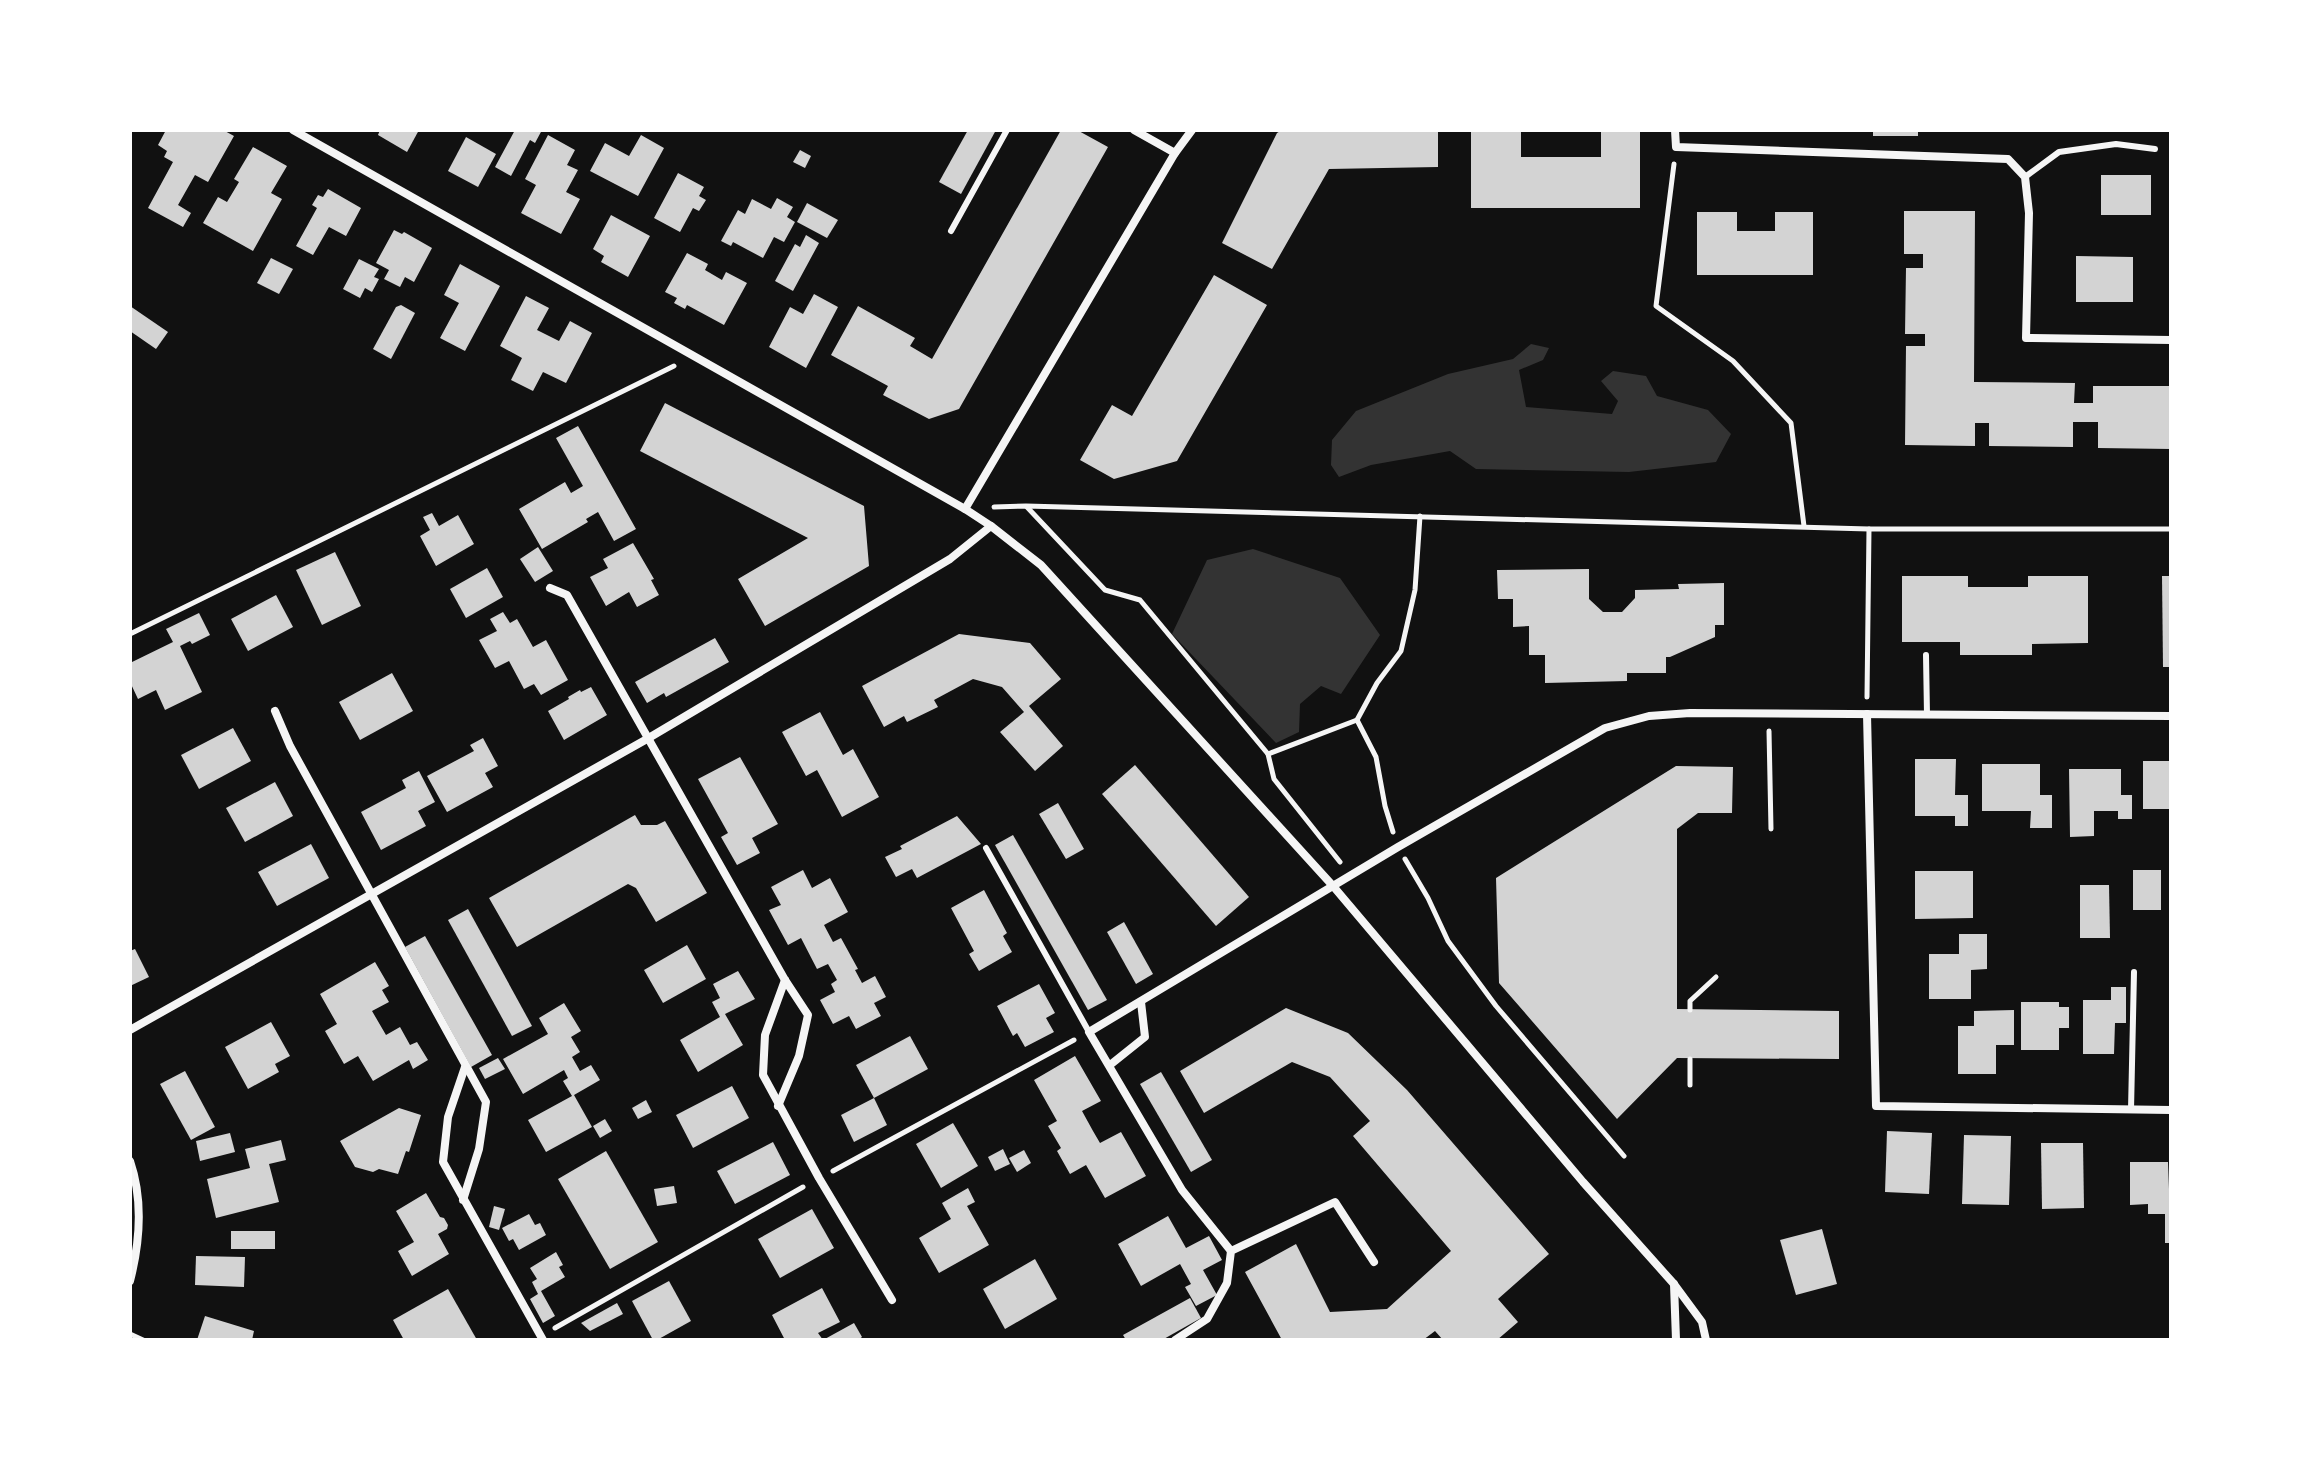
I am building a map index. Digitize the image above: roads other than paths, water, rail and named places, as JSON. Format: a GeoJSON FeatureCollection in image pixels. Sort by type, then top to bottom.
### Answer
{"type":"FeatureCollection","features":[{"type":"Feature","properties":{"kind":"street"},"geometry":{"type":"LineString","coordinates":[[293,130],[965,509],[1041,565],[1333,886],[1583,1182],[1674,1284],[1702,1322],[1706,1340]]}},
{"type":"Feature","properties":{"kind":"street"},"geometry":{"type":"LineString","coordinates":[[1134,130],[1175,153]]}},
{"type":"Feature","properties":{"kind":"street"},"geometry":{"type":"LineString","coordinates":[[965,509],[1175,153],[1192,130]]}},
{"type":"Feature","properties":{"kind":"street"},"geometry":{"type":"LineString","coordinates":[[1675,130],[1676,147],[2008,159],[2025,177],[2029,213],[2026,338],[2171,340]]}},
{"type":"Feature","properties":{"kind":"street"},"geometry":{"type":"LineString","coordinates":[[130,1030],[647,739],[950,559],[991,526]]}},
{"type":"Feature","properties":{"kind":"street"},"geometry":{"type":"LineString","coordinates":[[550,588],[567,595],[785,980],[808,1015],[799,1056],[778,1106]]}},
{"type":"Feature","properties":{"kind":"street"},"geometry":{"type":"LineString","coordinates":[[275,711],[290,746],[370,895],[486,1102],[479,1149],[463,1200]]}},
{"type":"Feature","properties":{"kind":"street"},"geometry":{"type":"LineString","coordinates":[[1175,1340],[1207,1319],[1227,1283],[1231,1251],[1182,1190],[1089,1032],[1398,847],[1605,728],[1649,716],[1690,713],[2171,716]]}},
{"type":"Feature","properties":{"kind":"street"},"geometry":{"type":"LineString","coordinates":[[1867,714],[1876,1106],[2171,1110]]}},
{"type":"Feature","properties":{"kind":"street"},"geometry":{"type":"LineString","coordinates":[[785,980],[765,1035],[763,1075],[778,1106],[892,1300]]}},
{"type":"Feature","properties":{"kind":"street"},"geometry":{"type":"LineString","coordinates":[[1110,1065],[1145,1037],[1141,1002]]}},
{"type":"Feature","properties":{"kind":"street"},"geometry":{"type":"LineString","coordinates":[[465,1067],[448,1117],[443,1162],[543,1340]]}},
{"type":"Feature","properties":{"kind":"street"},"geometry":{"type":"LineString","coordinates":[[130,1161],[139,1221],[130,1281]]}},
{"type":"Feature","properties":{"kind":"street"},"geometry":{"type":"LineString","coordinates":[[1231,1251],[1335,1202],[1374,1262]]}},
{"type":"Feature","properties":{"kind":"street"},"geometry":{"type":"LineString","coordinates":[[1674,1284],[1676,1340]]}},
{"type":"Feature","properties":{"kind":"lane"},"geometry":{"type":"LineString","coordinates":[[951,231],[1007,130]]}},
{"type":"Feature","properties":{"kind":"lane"},"geometry":{"type":"LineString","coordinates":[[2025,177],[2059,152],[2116,144],[2155,149]]}},
{"type":"Feature","properties":{"kind":"lane"},"geometry":{"type":"LineString","coordinates":[[1926,655],[1927,715]]}},
{"type":"Feature","properties":{"kind":"lane"},"geometry":{"type":"LineString","coordinates":[[986,848],[1089,1032]]}},
{"type":"Feature","properties":{"kind":"lane"},"geometry":{"type":"LineString","coordinates":[[2131,1110],[2134,972]]}}]}
